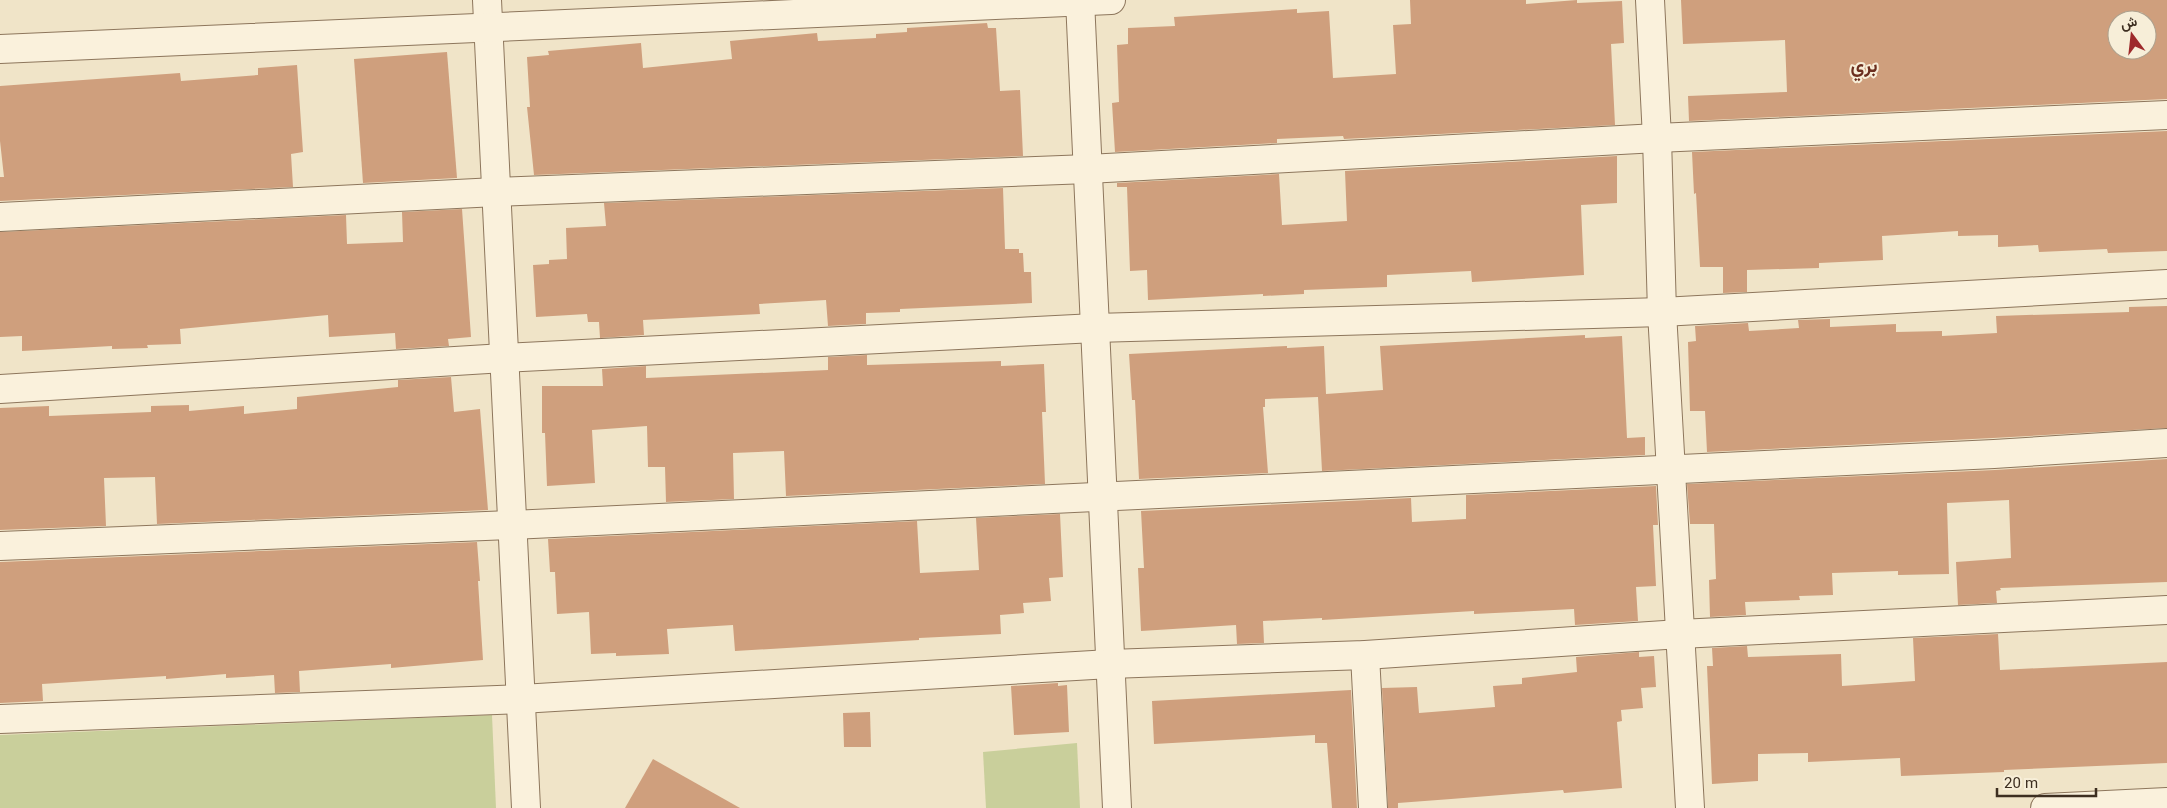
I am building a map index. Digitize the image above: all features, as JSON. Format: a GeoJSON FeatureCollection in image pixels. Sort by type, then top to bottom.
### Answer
{"type":"FeatureCollection","features":[{"type":"Feature","properties":{"kind":"street"},"geometry":{"type":"LineString","coordinates":[[487,0],[526,808]]}},
{"type":"Feature","properties":{"kind":"street"},"geometry":{"type":"LineString","coordinates":[[0,49],[1111,0]]}},
{"type":"Feature","properties":{"kind":"street"},"geometry":{"type":"LineString","coordinates":[[1650,0],[1657,138],[1662,312],[1690,808]]}},
{"type":"Feature","properties":{"kind":"street"},"geometry":{"type":"LineString","coordinates":[[1080,1],[1117,808]]}},
{"type":"Feature","properties":{"kind":"street"},"geometry":{"type":"LineString","coordinates":[[0,217],[496,192],[1088,169],[1657,138],[2167,115]]}},
{"type":"Feature","properties":{"kind":"street"},"geometry":{"type":"LineString","coordinates":[[0,390],[504,358],[1095,328],[1662,312],[2167,284]]}},
{"type":"Feature","properties":{"kind":"street"},"geometry":{"type":"LineString","coordinates":[[0,546],[512,525],[1103,497],[1671,468],[1994,454],[2167,443]]}},
{"type":"Feature","properties":{"kind":"street"},"geometry":{"type":"LineString","coordinates":[[0,719],[521,699],[1110,664],[1365,655],[1680,634],[2167,610]]}},
{"type":"Feature","properties":{"kind":"street"},"geometry":{"type":"LineString","coordinates":[[1365,655],[1373,808]]}},
{"type":"Feature","properties":{"kind":"street"},"geometry":{"type":"LineString","coordinates":[[2046,808],[2167,802]]}},
{"type":"Feature","properties":{"kind":"green space"},"geometry":{"type":"Polygon","coordinates":[[[492,715],[496,808],[0,808],[0,735],[492,715]]]}},
{"type":"Feature","properties":{"kind":"green space"},"geometry":{"type":"Polygon","coordinates":[[[1077,743],[1080,808],[986,808],[983,752],[1077,743]]]}},
{"type":"Feature","properties":{"kind":"building"},"geometry":{"type":"Polygon","coordinates":[[[1410,0],[1526,0],[1526,4],[1577,0],[1577,3],[1622,1],[1624,43],[1611,44],[1615,125],[1344,139],[1343,136],[1277,139],[1277,143],[1115,152],[1112,103],[1119,102],[1117,45],[1128,44],[1128,28],[1175,26],[1174,17],[1297,9],[1297,13],[1329,11],[1333,78],[1396,74],[1393,25],[1411,24],[1410,0]]]}},
{"type":"Feature","properties":{"kind":"building"},"geometry":{"type":"Polygon","coordinates":[[[1681,0],[2167,0],[2167,99],[1689,121],[1688,96],[1787,92],[1785,40],[1683,44],[1681,0]]]}},
{"type":"Feature","properties":{"kind":"building"},"geometry":{"type":"Polygon","coordinates":[[[987,23],[988,28],[996,28],[1000,91],[1020,90],[1023,156],[534,175],[527,107],[530,107],[527,57],[549,55],[548,51],[641,43],[643,68],[732,59],[730,41],[817,33],[818,41],[876,38],[876,34],[907,32],[907,28],[987,23]]]}},
{"type":"Feature","properties":{"kind":"building"},"geometry":{"type":"Polygon","coordinates":[[[447,52],[457,178],[363,183],[354,59],[447,52]]]}},
{"type":"Feature","properties":{"kind":"building"},"geometry":{"type":"Polygon","coordinates":[[[297,65],[303,152],[291,154],[293,187],[0,201],[0,177],[4,177],[0,141],[0,86],[180,73],[181,81],[258,75],[258,68],[297,65]]]}},
{"type":"Feature","properties":{"kind":"building"},"geometry":{"type":"Polygon","coordinates":[[[2167,131],[2167,251],[2108,253],[2107,249],[2039,252],[2038,245],[1998,247],[1998,235],[1958,236],[1958,231],[1882,236],[1883,260],[1819,263],[1819,268],[1747,270],[1747,292],[1723,293],[1723,267],[1700,267],[1692,152],[2167,131]]]}},
{"type":"Feature","properties":{"kind":"building"},"geometry":{"type":"Polygon","coordinates":[[[1617,156],[1617,203],[1581,205],[1584,275],[1472,282],[1471,271],[1387,275],[1387,287],[1304,290],[1304,294],[1263,296],[1263,294],[1148,300],[1147,270],[1130,271],[1127,187],[1117,187],[1117,183],[1279,174],[1282,225],[1347,221],[1345,171],[1617,156]]]}},
{"type":"Feature","properties":{"kind":"building"},"geometry":{"type":"Polygon","coordinates":[[[1003,188],[1005,249],[1019,249],[1019,253],[1023,253],[1024,272],[1031,272],[1032,303],[900,309],[900,312],[866,313],[866,324],[828,326],[826,300],[759,304],[760,314],[643,320],[644,335],[600,338],[599,322],[588,322],[587,314],[536,317],[533,265],[549,264],[549,260],[567,259],[566,228],[606,226],[604,203],[1003,188]]]}},
{"type":"Feature","properties":{"kind":"building"},"geometry":{"type":"Polygon","coordinates":[[[462,209],[471,337],[448,339],[449,346],[396,349],[395,333],[329,337],[328,315],[180,329],[181,344],[147,345],[148,348],[112,349],[112,346],[22,351],[22,336],[0,337],[0,232],[346,215],[347,244],[403,242],[402,212],[462,209]]]}},
{"type":"Feature","properties":{"kind":"building"},"geometry":{"type":"Polygon","coordinates":[[[2167,306],[2167,428],[1707,452],[1705,411],[1690,411],[1688,342],[1696,341],[1695,326],[1748,323],[1749,331],[1799,328],[1798,320],[1830,319],[1830,327],[1896,324],[1896,332],[1942,331],[1942,336],[1997,333],[1996,316],[2129,312],[2129,307],[2167,306]]]}},
{"type":"Feature","properties":{"kind":"building"},"geometry":{"type":"Polygon","coordinates":[[[1585,335],[1585,338],[1622,336],[1627,438],[1645,437],[1645,455],[1322,471],[1318,397],[1265,399],[1265,407],[1263,407],[1268,473],[1139,479],[1135,400],[1132,400],[1129,354],[1287,346],[1287,348],[1324,346],[1326,394],[1383,390],[1380,346],[1585,335]]]}},
{"type":"Feature","properties":{"kind":"building"},"geometry":{"type":"Polygon","coordinates":[[[867,355],[867,365],[1001,361],[1001,366],[1044,364],[1046,412],[1042,412],[1045,484],[786,496],[784,451],[733,453],[734,499],[666,502],[665,467],[648,467],[647,426],[592,430],[595,483],[547,486],[545,433],[542,433],[542,386],[603,386],[602,369],[646,366],[646,378],[828,370],[828,357],[867,355]]]}},
{"type":"Feature","properties":{"kind":"building"},"geometry":{"type":"Polygon","coordinates":[[[451,377],[454,412],[480,409],[488,510],[157,524],[155,477],[104,478],[106,526],[0,530],[0,408],[49,406],[49,416],[151,412],[151,406],[189,405],[189,411],[244,406],[244,414],[297,409],[297,397],[398,387],[398,380],[451,377]]]}},
{"type":"Feature","properties":{"kind":"building"},"geometry":{"type":"Polygon","coordinates":[[[2167,459],[2167,582],[2000,588],[2001,590],[1996,591],[1997,603],[1958,605],[1956,562],[2011,558],[2009,500],[1947,503],[1949,574],[1898,575],[1898,571],[1832,573],[1833,595],[1799,596],[1800,600],[1745,602],[1746,615],[1710,617],[1709,580],[1716,579],[1714,524],[1690,524],[1687,484],[1995,470],[2167,459]]]}},
{"type":"Feature","properties":{"kind":"building"},"geometry":{"type":"Polygon","coordinates":[[[1656,486],[1658,525],[1653,525],[1656,586],[1636,587],[1638,621],[1575,625],[1574,609],[1474,614],[1474,611],[1322,620],[1322,618],[1263,621],[1264,643],[1237,644],[1236,625],[1141,631],[1138,568],[1144,568],[1141,511],[1411,498],[1412,522],[1466,519],[1466,495],[1656,486]]]}},
{"type":"Feature","properties":{"kind":"building"},"geometry":{"type":"Polygon","coordinates":[[[1060,514],[1063,577],[1049,578],[1051,601],[1023,603],[1024,613],[1000,615],[1001,634],[735,651],[733,625],[667,629],[669,654],[616,656],[616,653],[591,654],[589,612],[557,614],[555,572],[550,572],[548,539],[917,521],[920,573],[979,570],[976,518],[1060,514]]]}},
{"type":"Feature","properties":{"kind":"building"},"geometry":{"type":"Polygon","coordinates":[[[477,542],[483,660],[391,668],[391,664],[299,671],[300,692],[275,693],[274,675],[226,678],[226,674],[166,679],[166,676],[42,684],[43,701],[0,703],[0,562],[477,542]]]}},
{"type":"Feature","properties":{"kind":"building"},"geometry":{"type":"Polygon","coordinates":[[[1998,634],[2000,670],[2167,662],[2167,763],[1901,776],[1900,758],[1808,762],[1808,753],[1758,754],[1758,781],[1712,784],[1707,666],[1713,666],[1712,648],[1747,646],[1748,657],[1841,654],[1842,686],[1915,681],[1913,638],[1998,634]]]}},
{"type":"Feature","properties":{"kind":"building"},"geometry":{"type":"Polygon","coordinates":[[[1639,652],[1639,657],[1654,656],[1656,687],[1641,688],[1643,708],[1621,710],[1622,721],[1617,722],[1622,788],[1564,793],[1563,790],[1398,803],[1398,808],[1388,808],[1382,688],[1417,687],[1419,713],[1495,707],[1493,686],[1522,684],[1522,678],[1577,672],[1576,657],[1639,652]]]}},
{"type":"Feature","properties":{"kind":"building"},"geometry":{"type":"Polygon","coordinates":[[[1058,683],[1058,686],[1067,685],[1069,732],[1014,735],[1011,686],[1058,683]]]}},
{"type":"Feature","properties":{"kind":"building"},"geometry":{"type":"Polygon","coordinates":[[[1351,690],[1357,808],[1332,808],[1327,743],[1315,743],[1315,735],[1154,744],[1152,701],[1351,690]]]}},
{"type":"Feature","properties":{"kind":"building"},"geometry":{"type":"Polygon","coordinates":[[[870,712],[871,747],[844,747],[843,713],[870,712]]]}},
{"type":"Feature","properties":{"kind":"building"},"geometry":{"type":"Polygon","coordinates":[[[653,759],[740,808],[625,808],[653,759]]]}},
{"type":"Feature","properties":{"kind":"district","name":"بري"},"geometry":{"type":"Point","coordinates":[1864,67]}}]}
